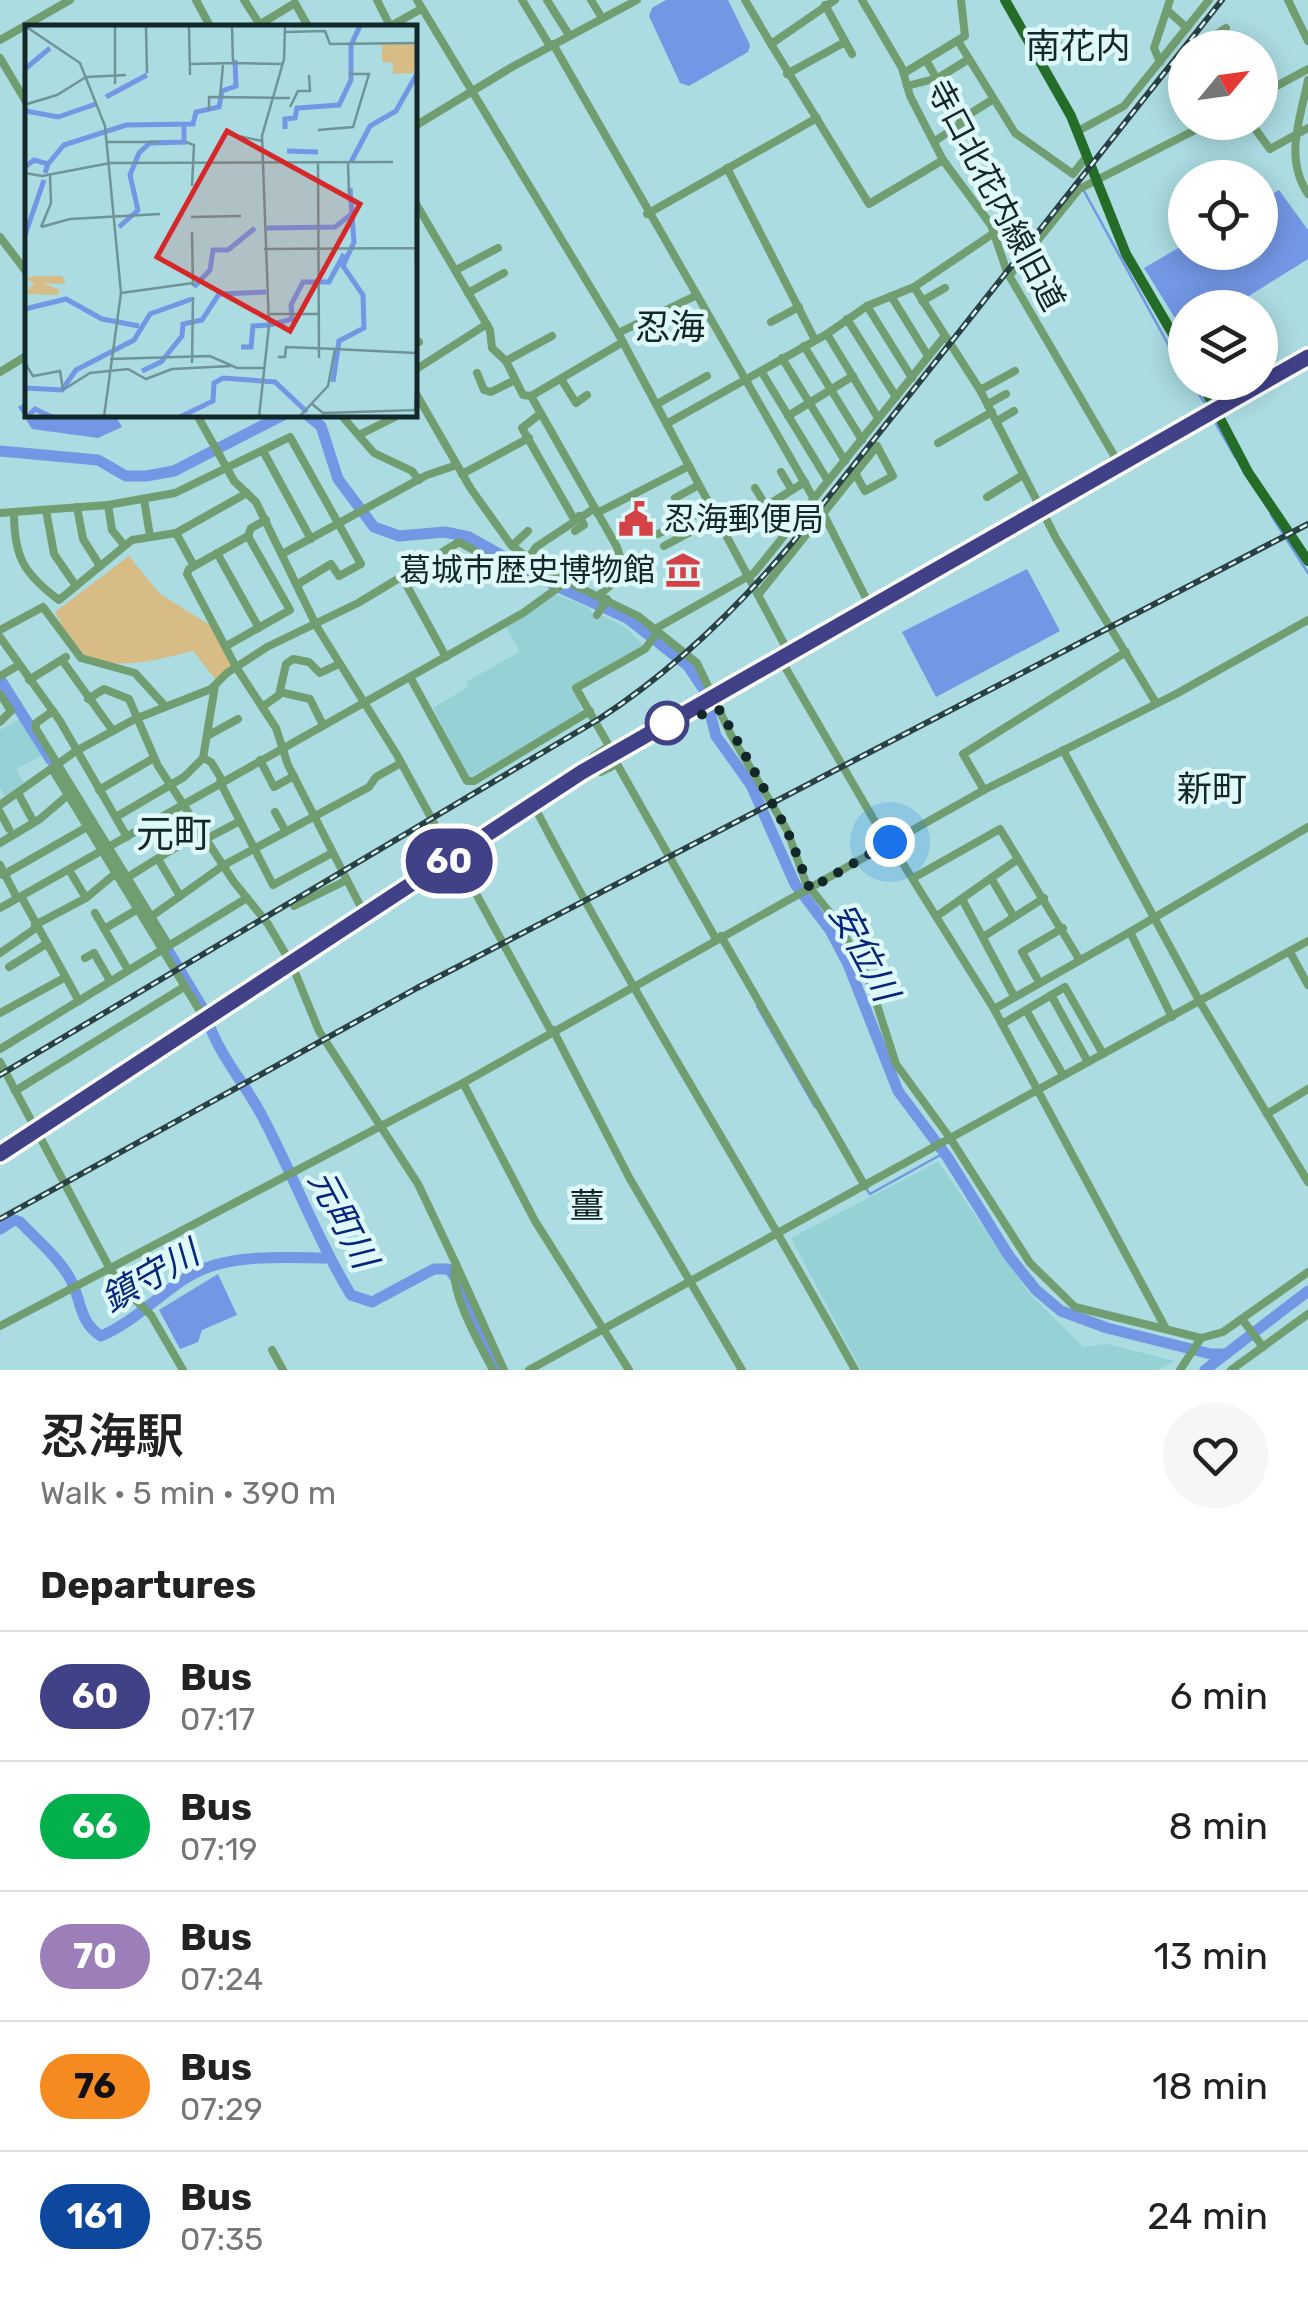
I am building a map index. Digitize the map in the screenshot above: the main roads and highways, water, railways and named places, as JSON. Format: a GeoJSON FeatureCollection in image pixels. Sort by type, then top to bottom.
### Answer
{"type":"FeatureCollection","features":[{"type":"Feature","properties":{"kind":"highway"},"geometry":{"type":"LineString","coordinates":[[0,1154],[588,769],[1308,357]]}},
{"type":"Feature","properties":{"kind":"main road"},"geometry":{"type":"LineString","coordinates":[[1005,0],[1078,132],[1126,254],[1168,327]]}},
{"type":"Feature","properties":{"kind":"main road"},"geometry":{"type":"LineString","coordinates":[[1211,400],[1248,472],[1308,562]]}},
{"type":"Feature","properties":{"kind":"water"},"geometry":{"type":"Polygon","coordinates":[[[666,0],[728,0],[750,45],[748,52],[689,86],[680,83],[649,16],[652,8],[666,0]]]}},
{"type":"Feature","properties":{"kind":"water"},"geometry":{"type":"Polygon","coordinates":[[[1278,191],[1308,230],[1308,259],[1258,290],[1168,290],[1168,307],[1144,268],[1168,254],[1168,270],[1278,270],[1278,191]]]}},
{"type":"Feature","properties":{"kind":"water"},"geometry":{"type":"Polygon","coordinates":[[[25,418],[117,418],[122,427],[98,438],[32,429],[25,418]]]}},
{"type":"Feature","properties":{"kind":"water"},"geometry":{"type":"Polygon","coordinates":[[[1027,569],[1060,631],[936,697],[902,632],[1027,569]]]}},
{"type":"Feature","properties":{"kind":"water"},"geometry":{"type":"Polygon","coordinates":[[[218,1274],[237,1315],[202,1330],[198,1342],[180,1349],[159,1310],[218,1274]]]}},
{"type":"Feature","properties":{"kind":"waterway"},"geometry":{"type":"LineString","coordinates":[[1084,191],[1168,344]]}},
{"type":"Feature","properties":{"kind":"waterway","name":"安位川"},"geometry":{"type":"LineString","coordinates":[[0,451],[98,460],[126,476],[146,476],[174,471],[277,418]]}},
{"type":"Feature","properties":{"kind":"waterway","name":"安位川"},"geometry":{"type":"LineString","coordinates":[[311,418],[321,426],[338,479],[374,527],[399,536],[445,532],[469,537],[554,585],[627,618],[688,666],[704,690],[716,736],[751,785],[795,884],[830,930],[848,964],[898,1091],[948,1158],[1009,1256],[1036,1290],[1061,1311],[1107,1328],[1224,1354]]}},
{"type":"Feature","properties":{"kind":"waterway"},"geometry":{"type":"LineString","coordinates":[[1216,424],[1235,457]]}},
{"type":"Feature","properties":{"kind":"waterway"},"geometry":{"type":"LineString","coordinates":[[1271,515],[1308,573]]}},
{"type":"Feature","properties":{"kind":"waterway","name":"元町川"},"geometry":{"type":"LineString","coordinates":[[0,679],[51,760]]}},
{"type":"Feature","properties":{"kind":"waterway","name":"元町川"},"geometry":{"type":"LineString","coordinates":[[160,937],[205,1012]]}},
{"type":"Feature","properties":{"kind":"waterway"},"geometry":{"type":"LineString","coordinates":[[757,1006],[815,1107]]}},
{"type":"Feature","properties":{"kind":"waterway","name":"元町川"},"geometry":{"type":"LineString","coordinates":[[210,1027],[261,1114],[351,1295],[372,1302],[434,1269],[448,1269],[466,1299],[497,1370]]}},
{"type":"Feature","properties":{"kind":"waterway"},"geometry":{"type":"LineString","coordinates":[[867,1190],[870,1194],[944,1153]]}},
{"type":"Feature","properties":{"kind":"waterway","name":"鎮守川"},"geometry":{"type":"LineString","coordinates":[[0,1229],[14,1220],[20,1222],[52,1254],[72,1283],[88,1323],[101,1336],[206,1268],[251,1259],[330,1258]]}},
{"type":"Feature","properties":{"kind":"waterway"},"geometry":{"type":"LineString","coordinates":[[1205,1370],[1308,1291]]}},
{"type":"Feature","properties":{"kind":"railway"},"geometry":{"type":"LineString","coordinates":[[0,1075],[599,719],[678,660],[726,616],[792,543],[1222,0]]}},
{"type":"Feature","properties":{"kind":"railway"},"geometry":{"type":"LineString","coordinates":[[0,1219],[417,988],[1308,524]]}},
{"type":"Feature","properties":{"kind":"place","name":"忍海郵便局"},"geometry":{"type":"Point","coordinates":[636,519]}},
{"type":"Feature","properties":{"kind":"place","name":"葛城市歴史博物館"},"geometry":{"type":"Point","coordinates":[683,570]}},
{"type":"Feature","properties":{"kind":"district","name":"南花内"},"geometry":{"type":"Point","coordinates":[1078,46]}},
{"type":"Feature","properties":{"kind":"district","name":"忍海"},"geometry":{"type":"Point","coordinates":[670,327]}},
{"type":"Feature","properties":{"kind":"district","name":"新町"},"geometry":{"type":"Point","coordinates":[1212,789]}},
{"type":"Feature","properties":{"kind":"district","name":"元町"},"geometry":{"type":"Point","coordinates":[174,834]}},
{"type":"Feature","properties":{"kind":"district","name":"薑"},"geometry":{"type":"Point","coordinates":[587,1206]}}]}
